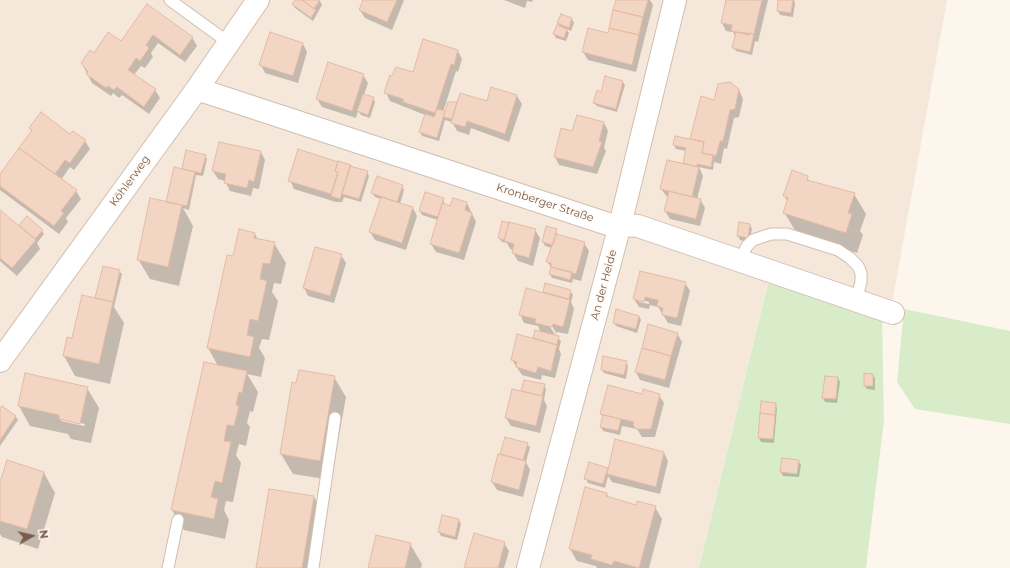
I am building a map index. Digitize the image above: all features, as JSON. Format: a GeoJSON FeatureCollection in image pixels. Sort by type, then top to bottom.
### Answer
{"type":"FeatureCollection","features":[{"type":"Feature","properties":{"kind":"street","name":"Köhlerweg"},"geometry":{"type":"LineString","coordinates":[[0,361],[197,89],[258,0]]}},
{"type":"Feature","properties":{"kind":"street","name":"An der Heide"},"geometry":{"type":"LineString","coordinates":[[528,568],[620,225],[676,0]]}},
{"type":"Feature","properties":{"kind":"street","name":"Kronberger Straße"},"geometry":{"type":"LineString","coordinates":[[197,89],[600,222],[638,226],[893,313]]}},
{"type":"Feature","properties":{"kind":"lane"},"geometry":{"type":"LineString","coordinates":[[170,0],[228,43]]}},
{"type":"Feature","properties":{"kind":"lane"},"geometry":{"type":"LineString","coordinates":[[740,260],[747,246],[753,240],[771,234],[787,234],[838,250],[850,258],[861,272],[861,282],[856,300]]}},
{"type":"Feature","properties":{"kind":"lane"},"geometry":{"type":"LineString","coordinates":[[312,568],[335,418]]}},
{"type":"Feature","properties":{"kind":"lane"},"geometry":{"type":"LineString","coordinates":[[168,568],[178,520]]}},
{"type":"Feature","properties":{"kind":"shaded area"},"geometry":{"type":"Polygon","coordinates":[[[0,0],[947,0],[892,303],[772,263],[699,568],[0,568],[0,0]]]}},
{"type":"Feature","properties":{"kind":"green space"},"geometry":{"type":"Polygon","coordinates":[[[769,278],[882,316],[884,420],[866,568],[699,568],[769,278]]]}},
{"type":"Feature","properties":{"kind":"green space"},"geometry":{"type":"Polygon","coordinates":[[[904,309],[1010,331],[1010,424],[915,409],[897,382],[904,309]]]}},
{"type":"Feature","properties":{"kind":"building"},"geometry":{"type":"Polygon","coordinates":[[[295,0],[302,0],[316,10],[311,18],[292,4],[295,0]]]}},
{"type":"Feature","properties":{"kind":"building"},"geometry":{"type":"Polygon","coordinates":[[[302,0],[320,0],[314,9],[302,0]]]}},
{"type":"Feature","properties":{"kind":"building"},"geometry":{"type":"Polygon","coordinates":[[[363,0],[397,0],[387,22],[359,10],[363,0]]]}},
{"type":"Feature","properties":{"kind":"building"},"geometry":{"type":"Polygon","coordinates":[[[616,0],[648,0],[643,17],[613,10],[616,0]]]}},
{"type":"Feature","properties":{"kind":"building"},"geometry":{"type":"Polygon","coordinates":[[[726,0],[762,0],[754,34],[749,33],[749,35],[731,31],[732,25],[721,23],[726,0]]]}},
{"type":"Feature","properties":{"kind":"building"},"geometry":{"type":"Polygon","coordinates":[[[778,0],[793,0],[791,13],[777,11],[778,0]]]}},
{"type":"Feature","properties":{"kind":"building"},"geometry":{"type":"Polygon","coordinates":[[[147,4],[193,37],[180,55],[153,35],[146,45],[149,48],[140,61],[136,58],[128,70],[156,89],[144,107],[117,87],[114,90],[108,86],[106,88],[86,74],[88,72],[81,63],[90,50],[94,53],[108,32],[121,41],[147,4]]]}},
{"type":"Feature","properties":{"kind":"building"},"geometry":{"type":"Polygon","coordinates":[[[613,10],[643,17],[639,35],[609,28],[613,10]]]}},
{"type":"Feature","properties":{"kind":"building"},"geometry":{"type":"Polygon","coordinates":[[[561,14],[572,18],[569,28],[557,23],[561,14]]]}},
{"type":"Feature","properties":{"kind":"building"},"geometry":{"type":"Polygon","coordinates":[[[557,25],[567,29],[564,38],[553,34],[557,25]]]}},
{"type":"Feature","properties":{"kind":"building"},"geometry":{"type":"Polygon","coordinates":[[[588,28],[608,33],[609,28],[639,35],[632,65],[582,52],[588,28]]]}},
{"type":"Feature","properties":{"kind":"building"},"geometry":{"type":"Polygon","coordinates":[[[270,32],[303,43],[293,76],[259,65],[270,32]]]}},
{"type":"Feature","properties":{"kind":"building"},"geometry":{"type":"Polygon","coordinates":[[[736,32],[754,34],[750,52],[732,48],[736,32]]]}},
{"type":"Feature","properties":{"kind":"building"},"geometry":{"type":"Polygon","coordinates":[[[423,39],[458,50],[454,65],[451,64],[435,113],[403,102],[403,99],[384,93],[390,75],[392,76],[396,67],[413,72],[423,39]]]}},
{"type":"Feature","properties":{"kind":"building"},"geometry":{"type":"Polygon","coordinates":[[[328,62],[364,74],[352,111],[316,99],[328,62]]]}},
{"type":"Feature","properties":{"kind":"building"},"geometry":{"type":"Polygon","coordinates":[[[605,76],[623,81],[616,109],[593,103],[597,90],[601,92],[605,76]]]}},
{"type":"Feature","properties":{"kind":"building"},"geometry":{"type":"Polygon","coordinates":[[[730,82],[739,89],[735,109],[730,110],[723,141],[720,141],[716,156],[702,153],[704,142],[690,139],[701,96],[714,100],[718,84],[730,82]]]}},
{"type":"Feature","properties":{"kind":"building"},"geometry":{"type":"Polygon","coordinates":[[[491,87],[517,95],[505,134],[467,121],[465,127],[451,123],[460,93],[487,101],[491,87]]]}},
{"type":"Feature","properties":{"kind":"building"},"geometry":{"type":"Polygon","coordinates":[[[363,94],[374,97],[368,115],[357,111],[363,94]]]}},
{"type":"Feature","properties":{"kind":"building"},"geometry":{"type":"Polygon","coordinates":[[[448,102],[457,102],[452,119],[443,117],[448,102]]]}},
{"type":"Feature","properties":{"kind":"building"},"geometry":{"type":"Polygon","coordinates":[[[437,109],[445,111],[437,138],[419,132],[425,114],[434,117],[437,109]]]}},
{"type":"Feature","properties":{"kind":"building"},"geometry":{"type":"Polygon","coordinates":[[[41,112],[70,134],[73,131],[86,140],[70,163],[65,160],[55,174],[19,148],[32,130],[29,128],[41,112]]]}},
{"type":"Feature","properties":{"kind":"building"},"geometry":{"type":"Polygon","coordinates":[[[577,115],[604,122],[599,141],[602,142],[593,167],[554,157],[561,128],[572,131],[577,115]]]}},
{"type":"Feature","properties":{"kind":"building"},"geometry":{"type":"Polygon","coordinates":[[[675,136],[704,142],[702,153],[713,155],[711,167],[697,164],[697,167],[683,163],[686,148],[673,145],[675,136]]]}},
{"type":"Feature","properties":{"kind":"building"},"geometry":{"type":"Polygon","coordinates":[[[219,142],[261,151],[254,182],[249,180],[247,188],[224,183],[226,174],[212,171],[219,142]]]}},
{"type":"Feature","properties":{"kind":"building"},"geometry":{"type":"Polygon","coordinates":[[[19,148],[77,190],[61,211],[64,213],[54,226],[0,186],[0,174],[19,148]]]}},
{"type":"Feature","properties":{"kind":"building"},"geometry":{"type":"Polygon","coordinates":[[[298,149],[338,162],[335,171],[338,172],[331,194],[288,181],[298,149]]]}},
{"type":"Feature","properties":{"kind":"building"},"geometry":{"type":"Polygon","coordinates":[[[186,150],[206,155],[201,173],[182,169],[186,150]]]}},
{"type":"Feature","properties":{"kind":"building"},"geometry":{"type":"Polygon","coordinates":[[[667,160],[699,167],[692,197],[660,189],[667,160]]]}},
{"type":"Feature","properties":{"kind":"building"},"geometry":{"type":"Polygon","coordinates":[[[338,161],[351,165],[340,199],[331,196],[338,172],[335,171],[338,161]]]}},
{"type":"Feature","properties":{"kind":"building"},"geometry":{"type":"Polygon","coordinates":[[[350,166],[368,171],[359,199],[342,194],[350,166]]]}},
{"type":"Feature","properties":{"kind":"building"},"geometry":{"type":"Polygon","coordinates":[[[174,167],[195,172],[187,206],[166,202],[174,167]]]}},
{"type":"Feature","properties":{"kind":"building"},"geometry":{"type":"Polygon","coordinates":[[[792,170],[808,176],[807,180],[855,193],[848,213],[852,214],[846,233],[783,213],[788,198],[783,196],[792,170]]]}},
{"type":"Feature","properties":{"kind":"building"},"geometry":{"type":"Polygon","coordinates":[[[377,176],[403,185],[397,202],[371,193],[377,176]]]}},
{"type":"Feature","properties":{"kind":"building"},"geometry":{"type":"Polygon","coordinates":[[[669,191],[701,199],[696,219],[664,211],[669,191]]]}},
{"type":"Feature","properties":{"kind":"building"},"geometry":{"type":"Polygon","coordinates":[[[425,192],[444,198],[438,217],[419,211],[425,192]]]}},
{"type":"Feature","properties":{"kind":"building"},"geometry":{"type":"Polygon","coordinates":[[[381,197],[413,207],[402,243],[369,232],[381,197]]]}},
{"type":"Feature","properties":{"kind":"building"},"geometry":{"type":"Polygon","coordinates":[[[150,198],[182,205],[168,267],[137,260],[150,198]]]}},
{"type":"Feature","properties":{"kind":"building"},"geometry":{"type":"Polygon","coordinates":[[[453,198],[467,202],[465,210],[472,213],[459,253],[430,244],[442,203],[450,206],[453,198]]]}},
{"type":"Feature","properties":{"kind":"building"},"geometry":{"type":"Polygon","coordinates":[[[0,210],[36,240],[12,268],[0,258],[0,210]]]}},
{"type":"Feature","properties":{"kind":"building"},"geometry":{"type":"Polygon","coordinates":[[[27,216],[43,230],[35,239],[19,225],[27,216]]]}},
{"type":"Feature","properties":{"kind":"building"},"geometry":{"type":"Polygon","coordinates":[[[502,221],[509,223],[504,240],[498,238],[502,221]]]}},
{"type":"Feature","properties":{"kind":"building"},"geometry":{"type":"Polygon","coordinates":[[[509,222],[536,229],[529,258],[512,253],[514,244],[504,241],[509,222]]]}},
{"type":"Feature","properties":{"kind":"building"},"geometry":{"type":"Polygon","coordinates":[[[739,222],[750,224],[748,238],[737,236],[739,222]]]}},
{"type":"Feature","properties":{"kind":"building"},"geometry":{"type":"Polygon","coordinates":[[[546,226],[557,229],[553,245],[542,242],[546,226]]]}},
{"type":"Feature","properties":{"kind":"building"},"geometry":{"type":"Polygon","coordinates":[[[239,229],[255,233],[254,238],[275,242],[270,264],[263,263],[260,279],[267,281],[258,321],[250,319],[247,335],[254,337],[250,357],[207,348],[227,255],[233,256],[239,229]]]}},
{"type":"Feature","properties":{"kind":"building"},"geometry":{"type":"Polygon","coordinates":[[[556,234],[585,242],[576,274],[551,267],[551,263],[546,262],[556,234]]]}},
{"type":"Feature","properties":{"kind":"building"},"geometry":{"type":"Polygon","coordinates":[[[315,247],[342,254],[330,296],[303,288],[315,247]]]}},
{"type":"Feature","properties":{"kind":"building"},"geometry":{"type":"Polygon","coordinates":[[[103,266],[120,270],[113,302],[95,298],[103,266]]]}},
{"type":"Feature","properties":{"kind":"building"},"geometry":{"type":"Polygon","coordinates":[[[551,267],[572,272],[570,280],[549,274],[551,267]]]}},
{"type":"Feature","properties":{"kind":"building"},"geometry":{"type":"Polygon","coordinates":[[[640,271],[686,282],[677,318],[662,315],[663,308],[657,306],[658,300],[645,297],[644,302],[633,299],[640,271]]]}},
{"type":"Feature","properties":{"kind":"building"},"geometry":{"type":"Polygon","coordinates":[[[545,283],[571,290],[569,299],[543,292],[545,283]]]}},
{"type":"Feature","properties":{"kind":"building"},"geometry":{"type":"Polygon","coordinates":[[[526,288],[570,300],[563,327],[553,324],[552,327],[535,323],[536,319],[519,315],[526,288]]]}},
{"type":"Feature","properties":{"kind":"building"},"geometry":{"type":"Polygon","coordinates":[[[82,295],[113,302],[99,364],[63,356],[67,337],[72,338],[82,295]]]}},
{"type":"Feature","properties":{"kind":"building"},"geometry":{"type":"Polygon","coordinates":[[[616,309],[639,316],[636,329],[613,323],[616,309]]]}},
{"type":"Feature","properties":{"kind":"building"},"geometry":{"type":"Polygon","coordinates":[[[648,324],[678,333],[671,356],[642,348],[648,324]]]}},
{"type":"Feature","properties":{"kind":"building"},"geometry":{"type":"Polygon","coordinates":[[[535,330],[559,336],[557,345],[533,338],[535,330]]]}},
{"type":"Feature","properties":{"kind":"building"},"geometry":{"type":"Polygon","coordinates":[[[517,334],[557,345],[551,371],[538,367],[536,373],[516,367],[517,362],[511,360],[517,334]]]}},
{"type":"Feature","properties":{"kind":"building"},"geometry":{"type":"Polygon","coordinates":[[[642,348],[671,356],[665,380],[635,372],[642,348]]]}},
{"type":"Feature","properties":{"kind":"building"},"geometry":{"type":"Polygon","coordinates":[[[603,356],[627,361],[624,375],[601,370],[603,356]]]}},
{"type":"Feature","properties":{"kind":"building"},"geometry":{"type":"Polygon","coordinates":[[[204,362],[247,371],[242,393],[239,392],[236,405],[239,406],[234,426],[227,425],[224,441],[231,442],[222,483],[215,481],[211,497],[218,499],[214,519],[171,510],[204,362]]]}},
{"type":"Feature","properties":{"kind":"building"},"geometry":{"type":"Polygon","coordinates":[[[299,370],[335,376],[320,461],[280,454],[292,382],[296,383],[299,370]]]}},
{"type":"Feature","properties":{"kind":"building"},"geometry":{"type":"Polygon","coordinates":[[[25,373],[88,387],[80,424],[59,419],[59,415],[18,406],[25,373]]]}},
{"type":"Feature","properties":{"kind":"building"},"geometry":{"type":"Polygon","coordinates":[[[864,373],[873,374],[873,386],[864,386],[864,373]]]}},
{"type":"Feature","properties":{"kind":"building"},"geometry":{"type":"Polygon","coordinates":[[[825,376],[838,377],[836,399],[822,398],[825,376]]]}},
{"type":"Feature","properties":{"kind":"building"},"geometry":{"type":"Polygon","coordinates":[[[524,380],[545,384],[542,396],[521,391],[524,380]]]}},
{"type":"Feature","properties":{"kind":"building"},"geometry":{"type":"Polygon","coordinates":[[[608,385],[642,394],[643,389],[660,394],[651,429],[636,429],[633,425],[634,422],[600,414],[608,385]]]}},
{"type":"Feature","properties":{"kind":"building"},"geometry":{"type":"Polygon","coordinates":[[[512,389],[543,396],[536,426],[505,418],[512,389]]]}},
{"type":"Feature","properties":{"kind":"building"},"geometry":{"type":"Polygon","coordinates":[[[761,401],[776,403],[775,415],[760,413],[761,401]]]}},
{"type":"Feature","properties":{"kind":"building"},"geometry":{"type":"Polygon","coordinates":[[[2,406],[16,416],[0,440],[0,408],[2,406]]]}},
{"type":"Feature","properties":{"kind":"building"},"geometry":{"type":"Polygon","coordinates":[[[760,413],[775,415],[773,439],[758,438],[760,413]]]}},
{"type":"Feature","properties":{"kind":"building"},"geometry":{"type":"Polygon","coordinates":[[[603,415],[621,419],[618,431],[600,427],[603,415]]]}},
{"type":"Feature","properties":{"kind":"building"},"geometry":{"type":"Polygon","coordinates":[[[505,437],[528,443],[523,460],[500,454],[505,437]]]}},
{"type":"Feature","properties":{"kind":"building"},"geometry":{"type":"Polygon","coordinates":[[[615,439],[664,452],[656,487],[607,474],[615,439]]]}},
{"type":"Feature","properties":{"kind":"building"},"geometry":{"type":"Polygon","coordinates":[[[498,454],[526,461],[519,490],[491,482],[498,454]]]}},
{"type":"Feature","properties":{"kind":"building"},"geometry":{"type":"Polygon","coordinates":[[[782,458],[799,460],[797,474],[780,472],[782,458]]]}},
{"type":"Feature","properties":{"kind":"building"},"geometry":{"type":"Polygon","coordinates":[[[7,460],[44,472],[27,529],[0,521],[0,482],[7,460]]]}},
{"type":"Feature","properties":{"kind":"building"},"geometry":{"type":"Polygon","coordinates":[[[589,462],[608,468],[603,484],[584,479],[589,462]]]}},
{"type":"Feature","properties":{"kind":"building"},"geometry":{"type":"Polygon","coordinates":[[[585,487],[607,493],[606,496],[636,505],[637,501],[656,506],[639,568],[614,561],[612,565],[591,559],[592,555],[569,549],[585,487]]]}},
{"type":"Feature","properties":{"kind":"building"},"geometry":{"type":"Polygon","coordinates":[[[269,489],[314,496],[302,568],[256,568],[269,489]]]}},
{"type":"Feature","properties":{"kind":"building"},"geometry":{"type":"Polygon","coordinates":[[[442,515],[459,519],[455,537],[438,532],[442,515]]]}},
{"type":"Feature","properties":{"kind":"building"},"geometry":{"type":"Polygon","coordinates":[[[474,533],[505,542],[498,568],[464,568],[474,533]]]}},
{"type":"Feature","properties":{"kind":"building"},"geometry":{"type":"Polygon","coordinates":[[[376,535],[411,543],[405,568],[368,568],[376,535]]]}}]}
